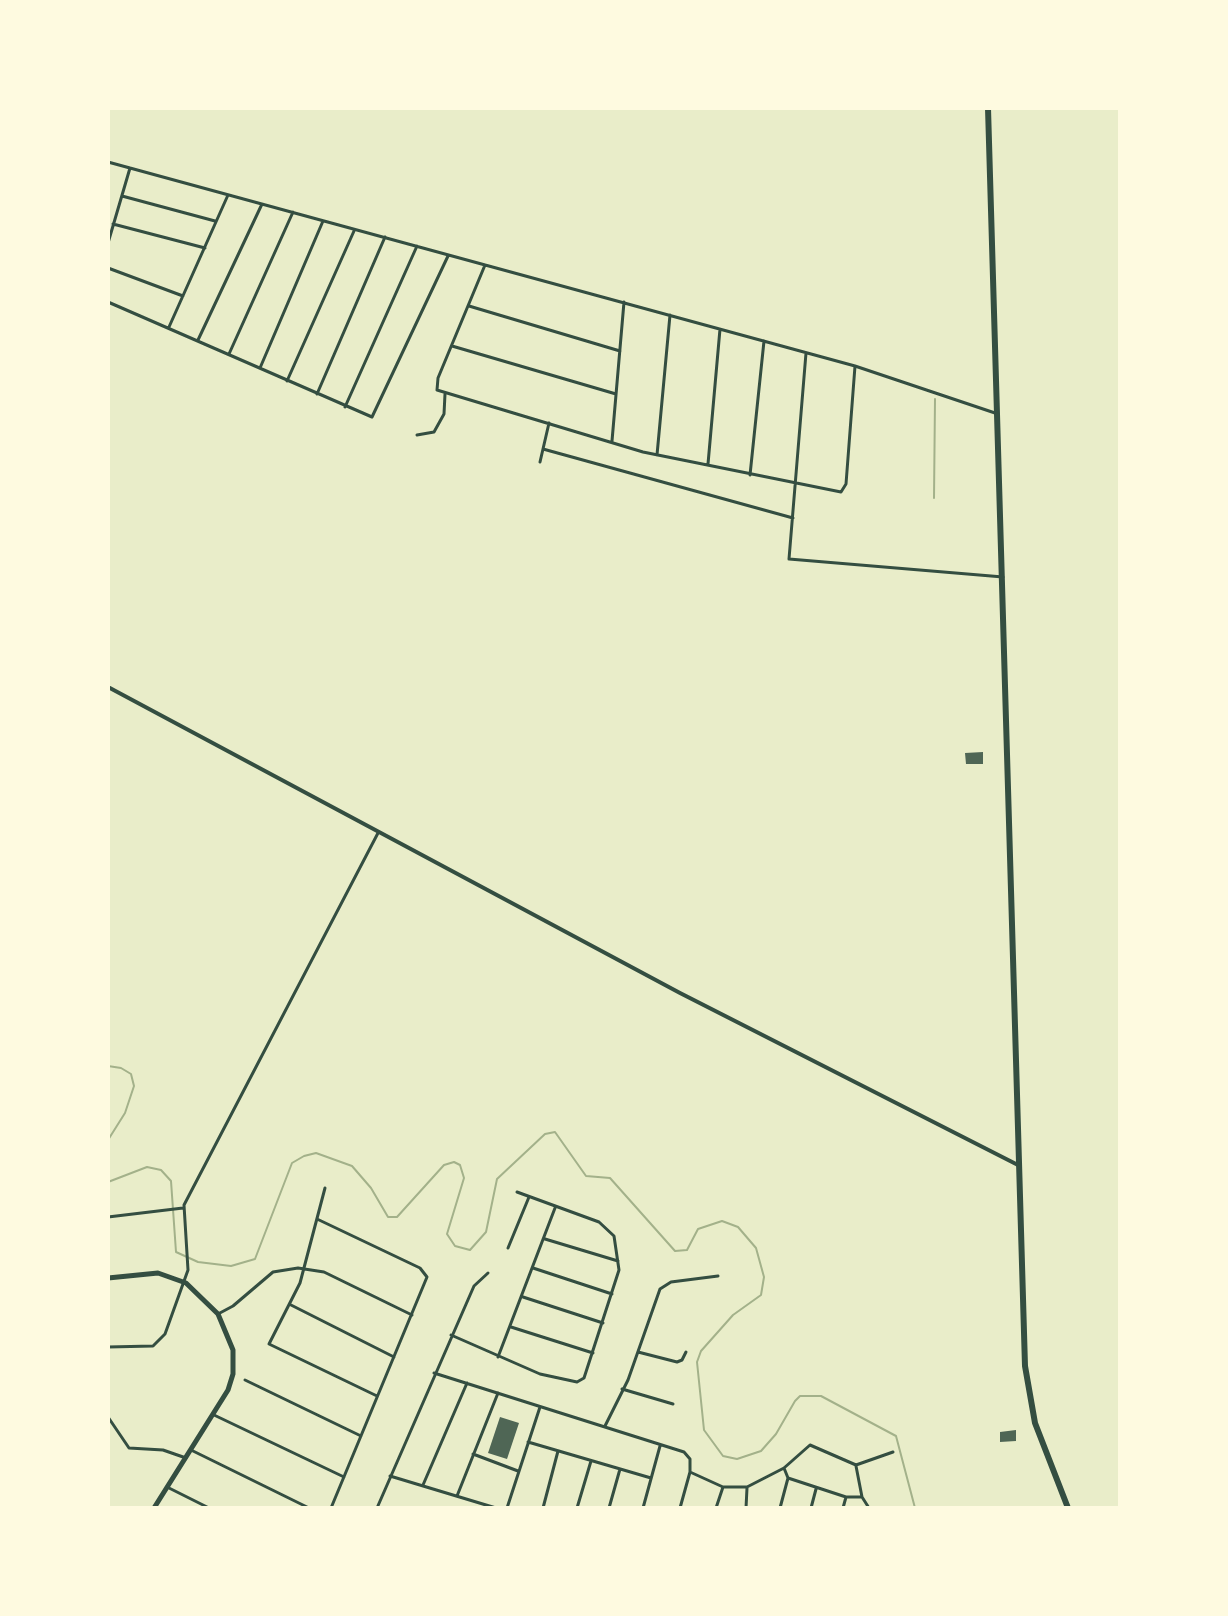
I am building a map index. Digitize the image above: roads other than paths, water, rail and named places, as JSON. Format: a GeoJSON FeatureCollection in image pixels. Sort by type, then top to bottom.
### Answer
{"type":"FeatureCollection","features":[{"type":"Feature","properties":{"kind":"highway"},"geometry":{"type":"LineString","coordinates":[[988,108],[1004,578],[1018,1165],[1029,1403],[1047,1460],[1068,1508]]}},
{"type":"Feature","properties":{"kind":"main road"},"geometry":{"type":"LineString","coordinates":[[108,1278],[158,1273],[186,1283],[218,1314],[235,1360],[228,1390],[154,1508]]}},
{"type":"Feature","properties":{"kind":"street"},"geometry":{"type":"LineString","coordinates":[[108,162],[855,366],[998,414]]}},
{"type":"Feature","properties":{"kind":"street"},"geometry":{"type":"LineString","coordinates":[[108,243],[130,168]]}},
{"type":"Feature","properties":{"kind":"street"},"geometry":{"type":"LineString","coordinates":[[169,327],[229,194]]}},
{"type":"Feature","properties":{"kind":"street"},"geometry":{"type":"LineString","coordinates":[[122,196],[217,222]]}},
{"type":"Feature","properties":{"kind":"street"},"geometry":{"type":"LineString","coordinates":[[198,340],[262,204]]}},
{"type":"Feature","properties":{"kind":"street"},"geometry":{"type":"LineString","coordinates":[[229,354],[293,212]]}},
{"type":"Feature","properties":{"kind":"street"},"geometry":{"type":"LineString","coordinates":[[260,368],[323,220]]}},
{"type":"Feature","properties":{"kind":"street"},"geometry":{"type":"LineString","coordinates":[[113,224],[205,248]]}},
{"type":"Feature","properties":{"kind":"street"},"geometry":{"type":"LineString","coordinates":[[287,381],[355,229]]}},
{"type":"Feature","properties":{"kind":"street"},"geometry":{"type":"LineString","coordinates":[[317,394],[385,237]]}},
{"type":"Feature","properties":{"kind":"street"},"geometry":{"type":"LineString","coordinates":[[345,407],[417,246]]}},
{"type":"Feature","properties":{"kind":"street"},"geometry":{"type":"LineString","coordinates":[[108,302],[369,417],[375,415],[449,255]]}},
{"type":"Feature","properties":{"kind":"street"},"geometry":{"type":"LineString","coordinates":[[485,265],[436,385],[439,392],[657,455],[797,485],[835,492],[845,490],[855,366]]}},
{"type":"Feature","properties":{"kind":"street"},"geometry":{"type":"LineString","coordinates":[[108,268],[183,296]]}},
{"type":"Feature","properties":{"kind":"street"},"geometry":{"type":"LineString","coordinates":[[612,441],[624,302]]}},
{"type":"Feature","properties":{"kind":"street"},"geometry":{"type":"LineString","coordinates":[[469,306],[620,351]]}},
{"type":"Feature","properties":{"kind":"street"},"geometry":{"type":"LineString","coordinates":[[657,455],[670,315]]}},
{"type":"Feature","properties":{"kind":"street"},"geometry":{"type":"LineString","coordinates":[[707,466],[720,329]]}},
{"type":"Feature","properties":{"kind":"street"},"geometry":{"type":"LineString","coordinates":[[750,475],[764,341]]}},
{"type":"Feature","properties":{"kind":"street"},"geometry":{"type":"LineString","coordinates":[[452,346],[616,394]]}},
{"type":"Feature","properties":{"kind":"street"},"geometry":{"type":"LineString","coordinates":[[806,353],[789,559],[1004,578]]}},
{"type":"Feature","properties":{"kind":"street"},"geometry":{"type":"LineString","coordinates":[[417,435],[434,432],[444,414],[445,394]]}},
{"type":"Feature","properties":{"kind":"street"},"geometry":{"type":"LineString","coordinates":[[540,462],[549,423]]}},
{"type":"Feature","properties":{"kind":"street"},"geometry":{"type":"LineString","coordinates":[[543,449],[793,518]]}},
{"type":"Feature","properties":{"kind":"street"},"geometry":{"type":"LineString","coordinates":[[108,687],[680,993],[1018,1165]]}},
{"type":"Feature","properties":{"kind":"street"},"geometry":{"type":"LineString","coordinates":[[108,1347],[139,1348],[158,1344],[186,1283],[189,1253],[181,1208],[378,833]]}},
{"type":"Feature","properties":{"kind":"street"},"geometry":{"type":"LineString","coordinates":[[325,1188],[305,1268],[291,1305],[269,1344],[377,1396]]}},
{"type":"Feature","properties":{"kind":"street"},"geometry":{"type":"LineString","coordinates":[[451,1335],[540,1374],[577,1382],[584,1378],[612,1294],[618,1261],[616,1241],[606,1227],[517,1192]]}},
{"type":"Feature","properties":{"kind":"street"},"geometry":{"type":"LineString","coordinates":[[508,1248],[529,1197]]}},
{"type":"Feature","properties":{"kind":"street"},"geometry":{"type":"LineString","coordinates":[[108,1217],[181,1208]]}},
{"type":"Feature","properties":{"kind":"street"},"geometry":{"type":"LineString","coordinates":[[498,1357],[555,1208]]}},
{"type":"Feature","properties":{"kind":"street"},"geometry":{"type":"LineString","coordinates":[[317,1219],[425,1271],[427,1280],[331,1508]]}},
{"type":"Feature","properties":{"kind":"street"},"geometry":{"type":"LineString","coordinates":[[544,1239],[618,1261]]}},
{"type":"Feature","properties":{"kind":"street"},"geometry":{"type":"LineString","coordinates":[[218,1314],[233,1306],[273,1272],[305,1268],[324,1272],[412,1315]]}},
{"type":"Feature","properties":{"kind":"street"},"geometry":{"type":"LineString","coordinates":[[533,1268],[612,1294]]}},
{"type":"Feature","properties":{"kind":"street"},"geometry":{"type":"LineString","coordinates":[[378,1508],[451,1335],[474,1286],[488,1273]]}},
{"type":"Feature","properties":{"kind":"street"},"geometry":{"type":"LineString","coordinates":[[604,1427],[638,1352],[657,1295],[665,1285],[718,1276]]}},
{"type":"Feature","properties":{"kind":"street"},"geometry":{"type":"LineString","coordinates":[[523,1297],[603,1323]]}},
{"type":"Feature","properties":{"kind":"street"},"geometry":{"type":"LineString","coordinates":[[291,1305],[394,1357]]}},
{"type":"Feature","properties":{"kind":"street"},"geometry":{"type":"LineString","coordinates":[[511,1327],[593,1353]]}},
{"type":"Feature","properties":{"kind":"street"},"geometry":{"type":"LineString","coordinates":[[638,1352],[677,1362],[686,1352]]}},
{"type":"Feature","properties":{"kind":"street"},"geometry":{"type":"LineString","coordinates":[[434,1373],[688,1454],[690,1472],[680,1508]]}},
{"type":"Feature","properties":{"kind":"street"},"geometry":{"type":"LineString","coordinates":[[245,1380],[361,1436]]}},
{"type":"Feature","properties":{"kind":"street"},"geometry":{"type":"LineString","coordinates":[[423,1485],[467,1383]]}},
{"type":"Feature","properties":{"kind":"street"},"geometry":{"type":"LineString","coordinates":[[622,1389],[673,1404]]}},
{"type":"Feature","properties":{"kind":"street"},"geometry":{"type":"LineString","coordinates":[[457,1496],[498,1393]]}},
{"type":"Feature","properties":{"kind":"street"},"geometry":{"type":"LineString","coordinates":[[507,1508],[540,1407]]}},
{"type":"Feature","properties":{"kind":"street"},"geometry":{"type":"LineString","coordinates":[[214,1415],[344,1477]]}},
{"type":"Feature","properties":{"kind":"street"},"geometry":{"type":"LineString","coordinates":[[108,1417],[129,1448],[158,1449],[186,1458]]}},
{"type":"Feature","properties":{"kind":"street"},"geometry":{"type":"LineString","coordinates":[[528,1442],[651,1478]]}},
{"type":"Feature","properties":{"kind":"street"},"geometry":{"type":"LineString","coordinates":[[643,1508],[661,1445]]}},
{"type":"Feature","properties":{"kind":"street"},"geometry":{"type":"LineString","coordinates":[[690,1472],[723,1487],[747,1487],[784,1468],[810,1445],[856,1465],[893,1452]]}},
{"type":"Feature","properties":{"kind":"street"},"geometry":{"type":"LineString","coordinates":[[191,1450],[309,1508]]}},
{"type":"Feature","properties":{"kind":"street"},"geometry":{"type":"LineString","coordinates":[[543,1508],[558,1451]]}},
{"type":"Feature","properties":{"kind":"street"},"geometry":{"type":"LineString","coordinates":[[473,1454],[518,1471]]}},
{"type":"Feature","properties":{"kind":"street"},"geometry":{"type":"LineString","coordinates":[[577,1508],[591,1461]]}},
{"type":"Feature","properties":{"kind":"street"},"geometry":{"type":"LineString","coordinates":[[856,1465],[862,1497],[869,1508]]}},
{"type":"Feature","properties":{"kind":"street"},"geometry":{"type":"LineString","coordinates":[[780,1508],[788,1478],[784,1468]]}},
{"type":"Feature","properties":{"kind":"street"},"geometry":{"type":"LineString","coordinates":[[609,1508],[620,1469]]}},
{"type":"Feature","properties":{"kind":"street"},"geometry":{"type":"LineString","coordinates":[[390,1476],[496,1508]]}},
{"type":"Feature","properties":{"kind":"street"},"geometry":{"type":"LineString","coordinates":[[788,1478],[846,1497],[862,1497]]}},
{"type":"Feature","properties":{"kind":"street"},"geometry":{"type":"LineString","coordinates":[[167,1487],[209,1508]]}},
{"type":"Feature","properties":{"kind":"street"},"geometry":{"type":"LineString","coordinates":[[716,1508],[723,1487]]}},
{"type":"Feature","properties":{"kind":"street"},"geometry":{"type":"LineString","coordinates":[[746,1508],[747,1487]]}},
{"type":"Feature","properties":{"kind":"street"},"geometry":{"type":"LineString","coordinates":[[811,1508],[817,1488]]}},
{"type":"Feature","properties":{"kind":"street"},"geometry":{"type":"LineString","coordinates":[[843,1508],[846,1497]]}},
{"type":"Feature","properties":{"kind":"waterway"},"geometry":{"type":"LineString","coordinates":[[934,498],[935,399]]}},
{"type":"Feature","properties":{"kind":"waterway"},"geometry":{"type":"LineString","coordinates":[[108,1066],[131,1074],[134,1086],[125,1113],[108,1140]]}},
{"type":"Feature","properties":{"kind":"waterway"},"geometry":{"type":"LineString","coordinates":[[108,1182],[147,1167],[161,1170],[171,1181],[176,1252],[198,1262],[231,1266],[255,1259],[292,1163],[304,1156],[316,1153],[352,1166],[371,1188],[388,1217],[397,1217],[444,1165],[454,1162],[460,1165],[464,1178],[447,1234],[455,1246],[470,1250],[486,1232],[497,1179],[545,1134],[555,1132],[586,1176],[610,1178],[675,1251],[687,1250],[698,1229],[722,1221],[738,1227],[756,1248],[764,1277],[761,1295],[733,1315],[701,1351],[697,1362],[704,1430],[723,1456],[737,1459],[761,1451],[776,1434],[800,1396],[821,1396],[896,1436],[915,1508]]}}]}
